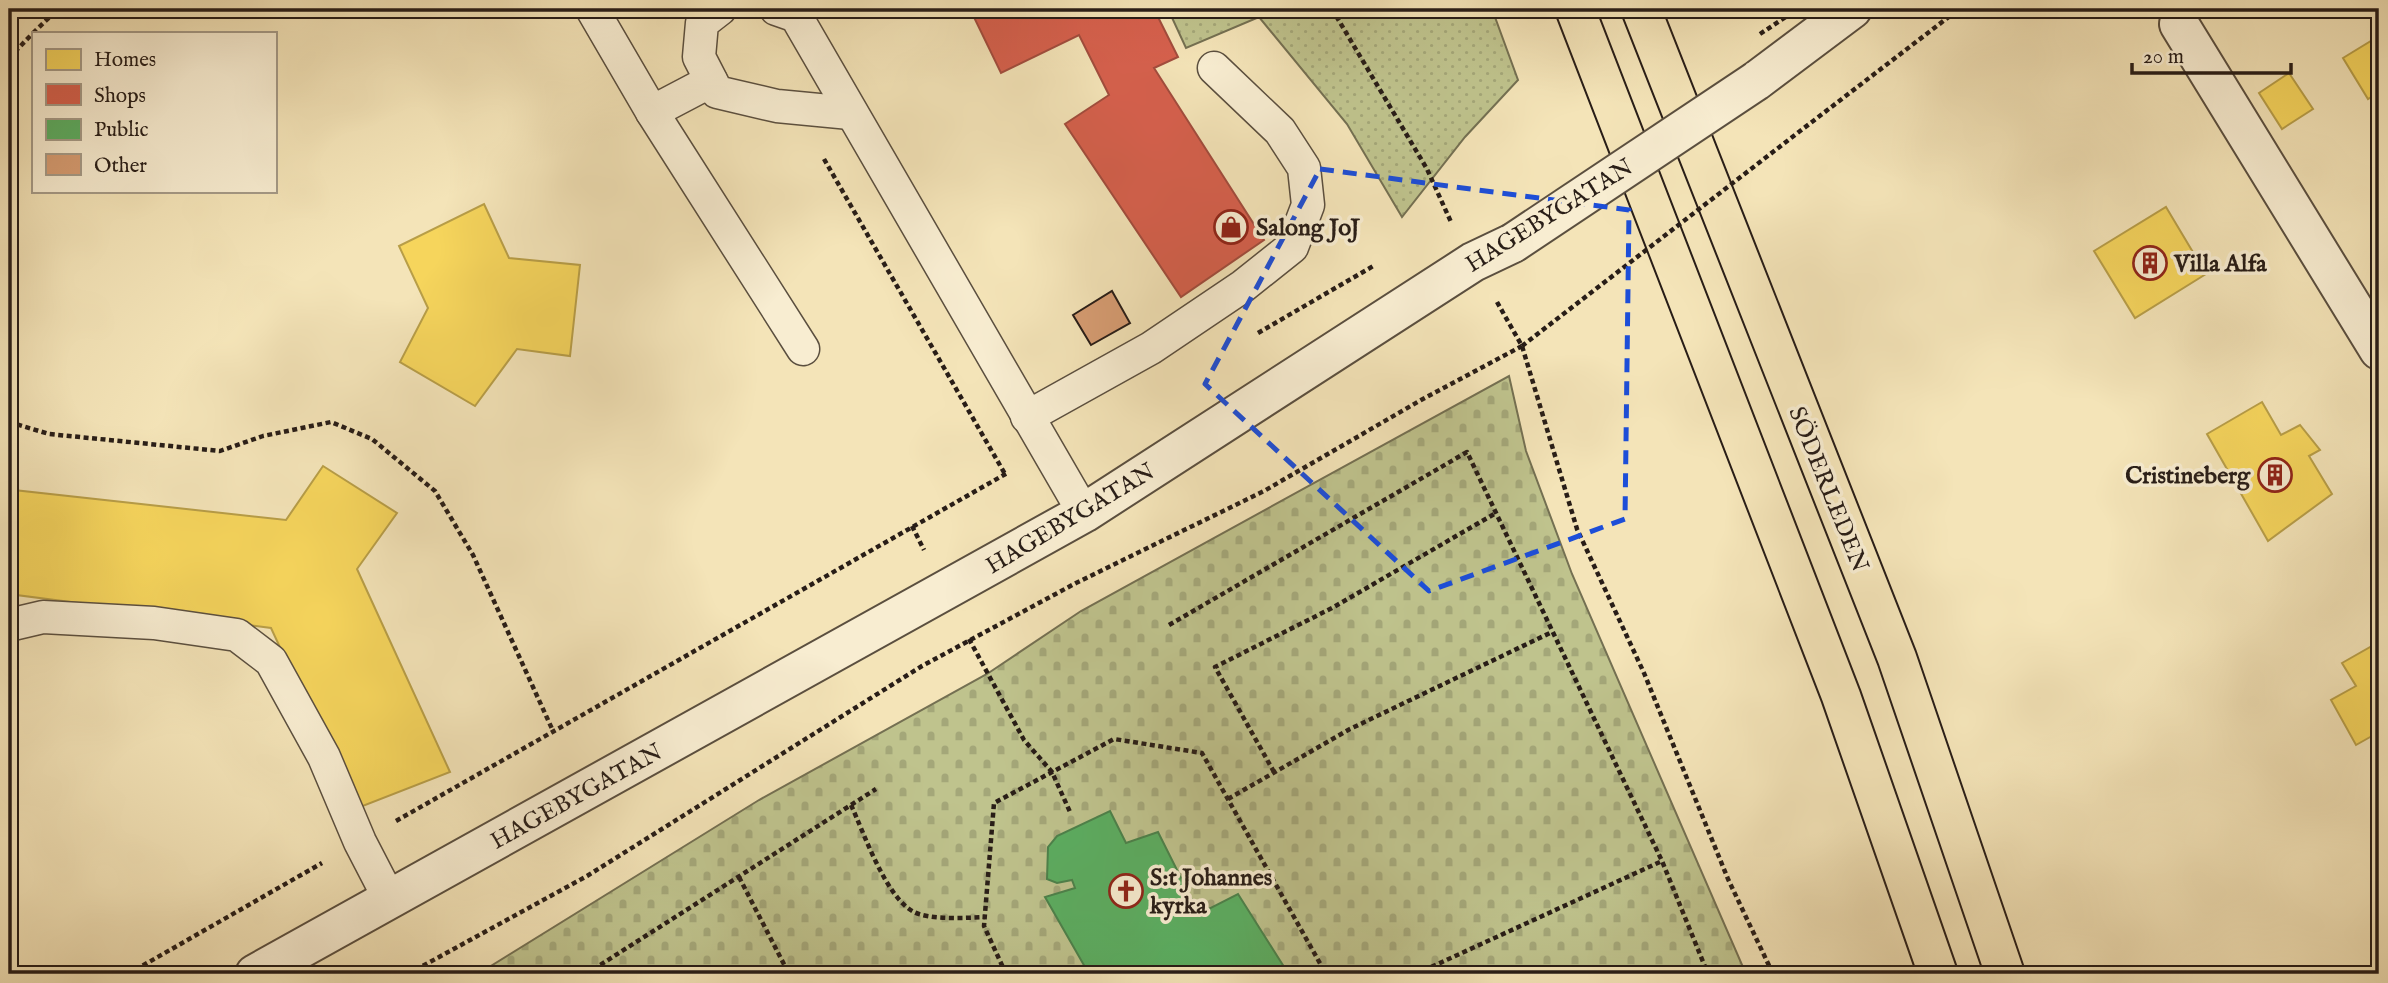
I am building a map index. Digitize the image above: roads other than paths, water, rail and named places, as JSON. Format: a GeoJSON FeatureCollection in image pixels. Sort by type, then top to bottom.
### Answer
{"type":"FeatureCollection","features":[{"type":"Feature","properties":{"kind":"highway"},"geometry":{"type":"LineString","coordinates":[[1575,9],[1841,696],[1938,974]]}},
{"type":"Feature","properties":{"kind":"highway","name":"SÖDERLEDEN"},"geometry":{"type":"LineString","coordinates":[[1641,9],[1896,658],[2005,974]]}},
{"type":"Feature","properties":{"kind":"street","name":"HAGEBYGATAN"},"geometry":{"type":"LineString","coordinates":[[255,974],[1084,513],[1473,262],[1513,243],[1756,81],[1853,9]]}},
{"type":"Feature","properties":{"kind":"street"},"geometry":{"type":"LineString","coordinates":[[2179,24],[2379,350]]}},
{"type":"Feature","properties":{"kind":"lane"},"geometry":{"type":"LineString","coordinates":[[592,9],[652,112],[803,349]]}},
{"type":"Feature","properties":{"kind":"lane"},"geometry":{"type":"LineString","coordinates":[[720,9],[702,23],[699,57],[717,92],[790,108],[850,113]]}},
{"type":"Feature","properties":{"kind":"lane"},"geometry":{"type":"LineString","coordinates":[[788,11],[1084,513]]}},
{"type":"Feature","properties":{"kind":"lane"},"geometry":{"type":"LineString","coordinates":[[1027,417],[1151,348],[1243,286],[1292,247],[1308,205],[1304,168],[1280,131],[1214,68]]}},
{"type":"Feature","properties":{"kind":"lane"},"geometry":{"type":"LineString","coordinates":[[652,112],[711,81]]}},
{"type":"Feature","properties":{"kind":"lane"},"geometry":{"type":"LineString","coordinates":[[9,625],[43,617],[154,623],[237,635],[271,661],[324,757],[360,842],[389,898]]}},
{"type":"Feature","properties":{"kind":"place","name":"Salong JoJ"},"geometry":{"type":"Point","coordinates":[1231,227]}},
{"type":"Feature","properties":{"kind":"place","name":"Villa Alfa"},"geometry":{"type":"Point","coordinates":[2150,263]}},
{"type":"Feature","properties":{"kind":"place","name":"Cristineberg"},"geometry":{"type":"Point","coordinates":[2275,475]}},
{"type":"Feature","properties":{"kind":"place","name":"S:t Johannes kyrka"},"geometry":{"type":"Point","coordinates":[1126,891]}}]}
